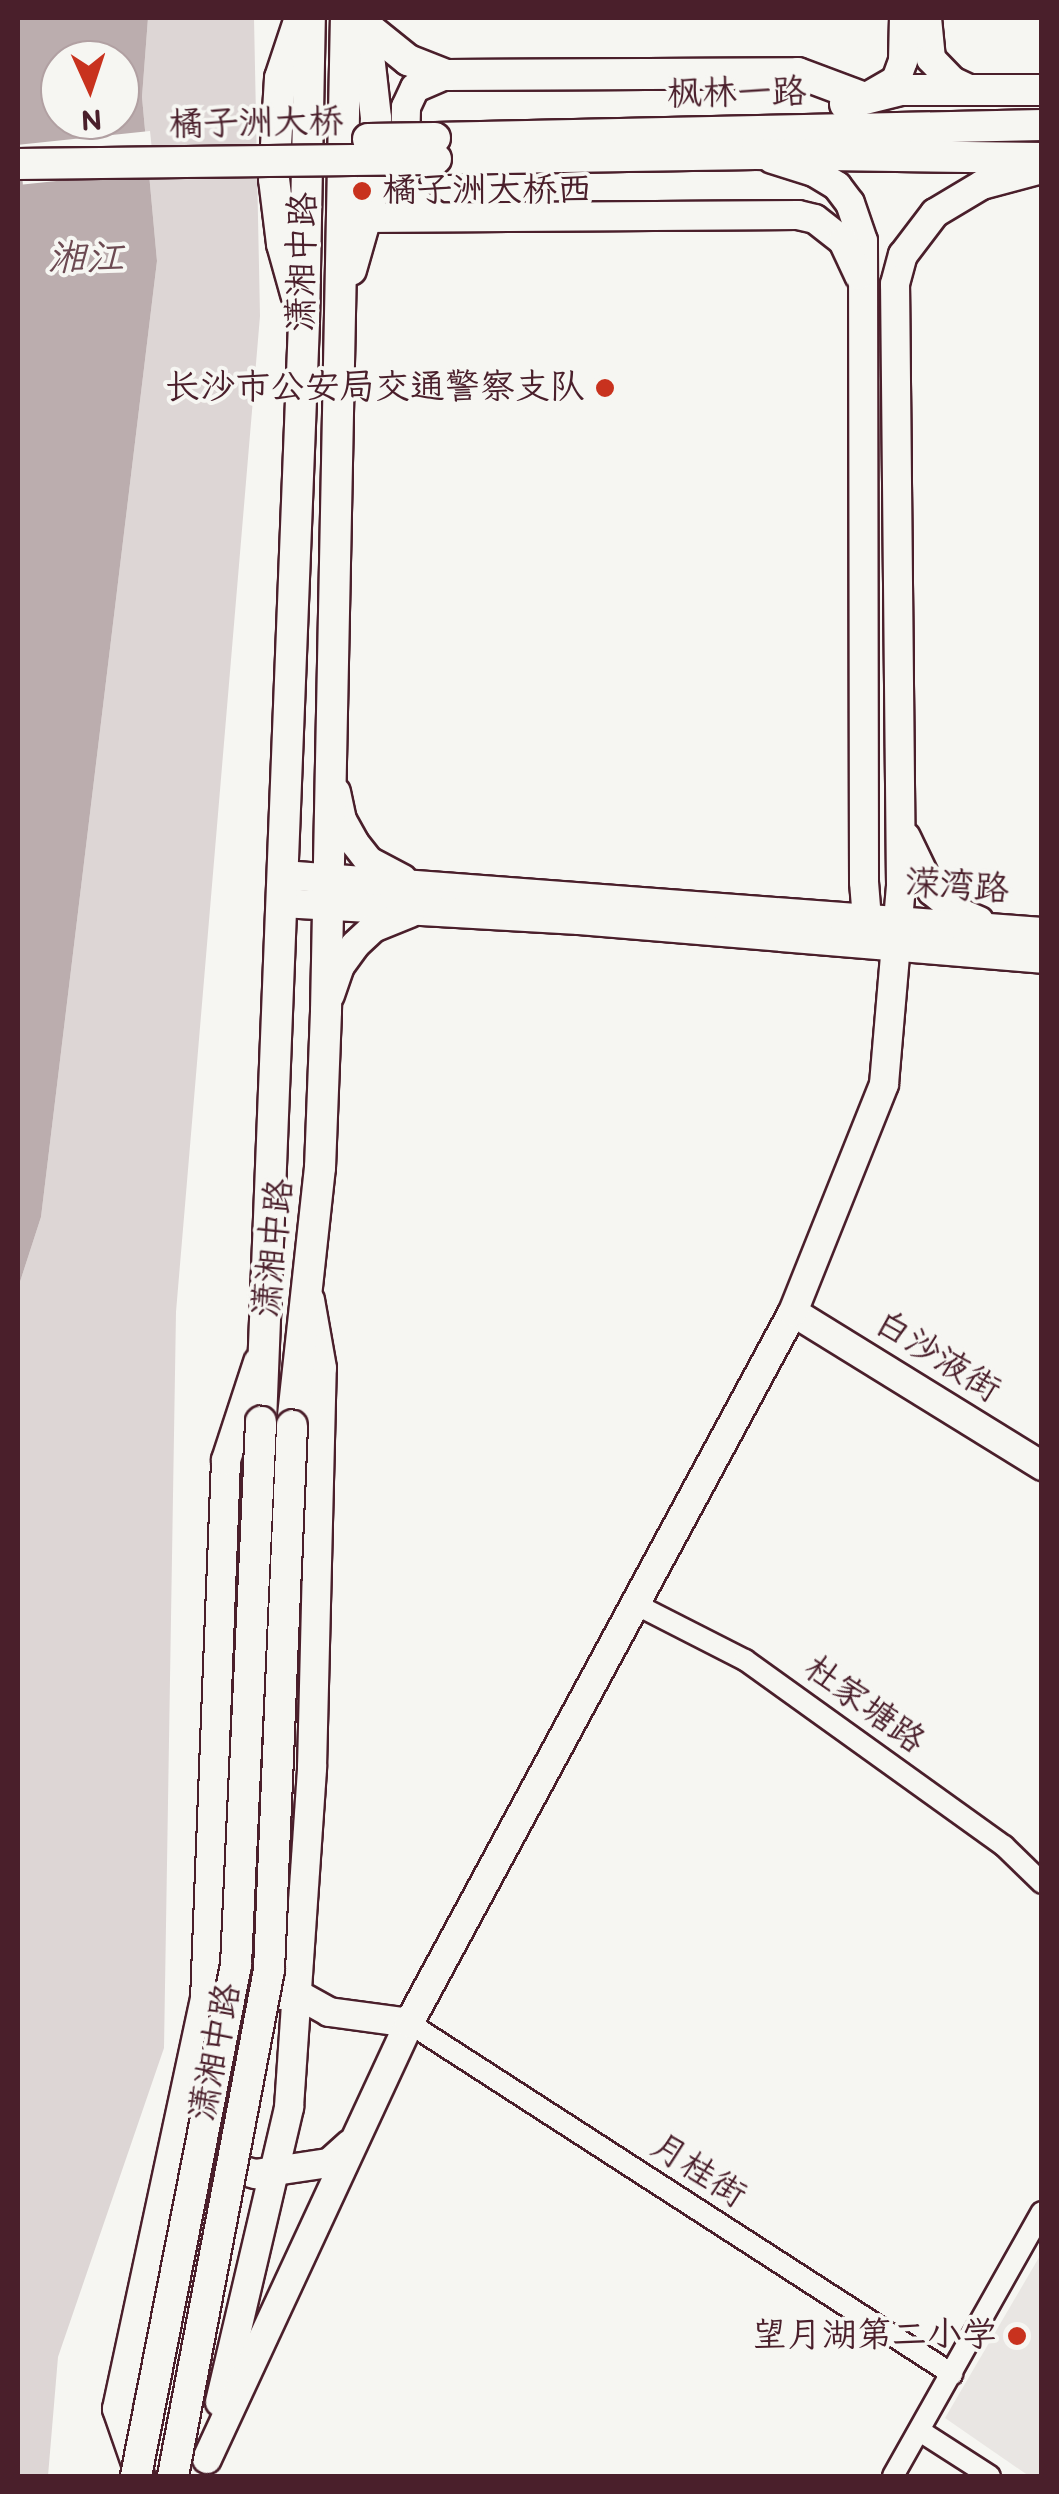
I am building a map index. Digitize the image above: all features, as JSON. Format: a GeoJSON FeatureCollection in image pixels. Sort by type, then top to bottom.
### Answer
{"type":"FeatureCollection","features":[{"type":"Feature","properties":{"kind":"main road"},"geometry":{"type":"LineString","coordinates":[[300,18],[280,78],[274,179],[282,244],[304,322]]}},
{"type":"Feature","properties":{"kind":"main road","name":"潇湘中路"},"geometry":{"type":"LineString","coordinates":[[138,2476],[236,1965],[265,1342],[304,322],[310,18]]}},
{"type":"Feature","properties":{"kind":"main road"},"geometry":{"type":"LineString","coordinates":[[359,21],[408,60],[446,75],[798,73],[865,98]]}},
{"type":"Feature","properties":{"kind":"main road"},"geometry":{"type":"LineString","coordinates":[[339,312],[366,218],[376,118],[359,21]]}},
{"type":"Feature","properties":{"kind":"main road","name":"潇湘中路"},"geometry":{"type":"LineString","coordinates":[[173,2476],[269,1970],[284,1527],[308,1292],[326,1011],[334,781],[339,312],[359,21]]}},
{"type":"Feature","properties":{"kind":"main road"},"geometry":{"type":"LineString","coordinates":[[753,143],[865,98],[902,90],[1042,90]]}},
{"type":"Feature","properties":{"kind":"main road","name":"枫林一路"},"geometry":{"type":"LineString","coordinates":[[435,148],[753,143],[1042,126]]}},
{"type":"Feature","properties":{"kind":"main road","name":"枫林一路"},"geometry":{"type":"LineString","coordinates":[[753,143],[1042,158]]}},
{"type":"Feature","properties":{"kind":"main road","name":"橘子洲大桥"},"geometry":{"type":"LineString","coordinates":[[18,144],[435,148]]}},
{"type":"Feature","properties":{"kind":"main road","name":"橘子洲大桥"},"geometry":{"type":"LineString","coordinates":[[18,164],[435,148]]}},
{"type":"Feature","properties":{"kind":"street"},"geometry":{"type":"LineString","coordinates":[[865,98],[896,80],[902,61],[904,18]]}},
{"type":"Feature","properties":{"kind":"street"},"geometry":{"type":"LineString","coordinates":[[926,18],[931,59],[952,81],[970,90]]}},
{"type":"Feature","properties":{"kind":"street"},"geometry":{"type":"LineString","coordinates":[[438,217],[411,200],[404,185],[406,108],[415,88],[446,75]]}},
{"type":"Feature","properties":{"kind":"street"},"geometry":{"type":"LineString","coordinates":[[753,143],[837,186],[859,222],[863,288],[864,844],[856,884],[847,896],[828,905],[794,912]]}},
{"type":"Feature","properties":{"kind":"street"},"geometry":{"type":"LineString","coordinates":[[206,2468],[409,2022],[793,1312],[884,1084],[882,932],[900,816],[895,284],[903,255],[935,213],[982,185],[1042,169]]}},
{"type":"Feature","properties":{"kind":"street"},"geometry":{"type":"LineString","coordinates":[[366,218],[798,215],[816,219],[843,241],[863,288]]}},
{"type":"Feature","properties":{"kind":"street"},"geometry":{"type":"LineString","coordinates":[[334,781],[342,820],[369,861],[430,898],[794,912],[882,932],[1042,959]]}},
{"type":"Feature","properties":{"kind":"street"},"geometry":{"type":"LineString","coordinates":[[900,816],[910,850],[932,891],[970,918],[1013,929]]}},
{"type":"Feature","properties":{"kind":"street"},"geometry":{"type":"LineString","coordinates":[[864,844],[882,932]]}},
{"type":"Feature","properties":{"kind":"street"},"geometry":{"type":"LineString","coordinates":[[282,889],[882,932]]}},
{"type":"Feature","properties":{"kind":"street"},"geometry":{"type":"LineString","coordinates":[[326,1011],[340,966],[355,946],[390,919],[430,898]]}},
{"type":"Feature","properties":{"kind":"street","name":"溁湾路"},"geometry":{"type":"LineString","coordinates":[[882,932],[1042,932]]}},
{"type":"Feature","properties":{"kind":"street"},"geometry":{"type":"LineString","coordinates":[[206,2468],[290,2107],[312,1768],[322,1368],[308,1292]]}},
{"type":"Feature","properties":{"kind":"street","name":"白沙液街"},"geometry":{"type":"LineString","coordinates":[[793,1312],[1042,1466]]}},
{"type":"Feature","properties":{"kind":"street"},"geometry":{"type":"LineString","coordinates":[[138,2476],[117,2409],[205,2000],[226,1460],[265,1342]]}},
{"type":"Feature","properties":{"kind":"street","name":"杜家塘路"},"geometry":{"type":"LineString","coordinates":[[633,1604],[745,1660],[1004,1846],[1042,1883]]}},
{"type":"Feature","properties":{"kind":"street"},"geometry":{"type":"LineString","coordinates":[[205,2000],[297,1994],[330,2012],[409,2022]]}},
{"type":"Feature","properties":{"kind":"street","name":"月桂街"},"geometry":{"type":"LineString","coordinates":[[409,2022],[952,2374]]}},
{"type":"Feature","properties":{"kind":"street"},"geometry":{"type":"LineString","coordinates":[[172,2151],[254,2174],[329,2163],[355,2140]]}},
{"type":"Feature","properties":{"kind":"street"},"geometry":{"type":"LineString","coordinates":[[893,2476],[1042,2212]]}},
{"type":"Feature","properties":{"kind":"street"},"geometry":{"type":"LineString","coordinates":[[920,2431],[990,2476]]}},
{"type":"Feature","properties":{"kind":"shaded area"},"geometry":{"type":"Polygon","coordinates":[[[148,18],[254,18],[260,316],[176,1312],[164,2048],[58,2357],[48,2476],[18,2476],[18,1288],[41,1217],[157,261],[142,97],[148,18]]]}},
{"type":"Feature","properties":{"kind":"shaded area","name":"望月湖第二小学"},"geometry":{"type":"Polygon","coordinates":[[[1041,2254],[1041,2476],[1029,2476],[945,2418],[1041,2254]]]}},
{"type":"Feature","properties":{"kind":"water","name":"湘江"},"geometry":{"type":"Polygon","coordinates":[[[18,18],[148,18],[142,97],[157,261],[41,1217],[18,1288],[18,18]]]}},
{"type":"Feature","properties":{"kind":"pier"},"geometry":{"type":"Polygon","coordinates":[[[150,131],[154,171],[23,185],[19,145],[140,140],[140,132],[150,131]]]}},
{"type":"Feature","properties":{"kind":"place","name":"橘子洲大桥西"},"geometry":{"type":"Point","coordinates":[362,191]}},
{"type":"Feature","properties":{"kind":"place","name":"长沙市公安局交通警察支队"},"geometry":{"type":"Point","coordinates":[605,388]}},
{"type":"Feature","properties":{"kind":"place","name":"望月湖第二小学"},"geometry":{"type":"Point","coordinates":[1017,2336]}}]}
